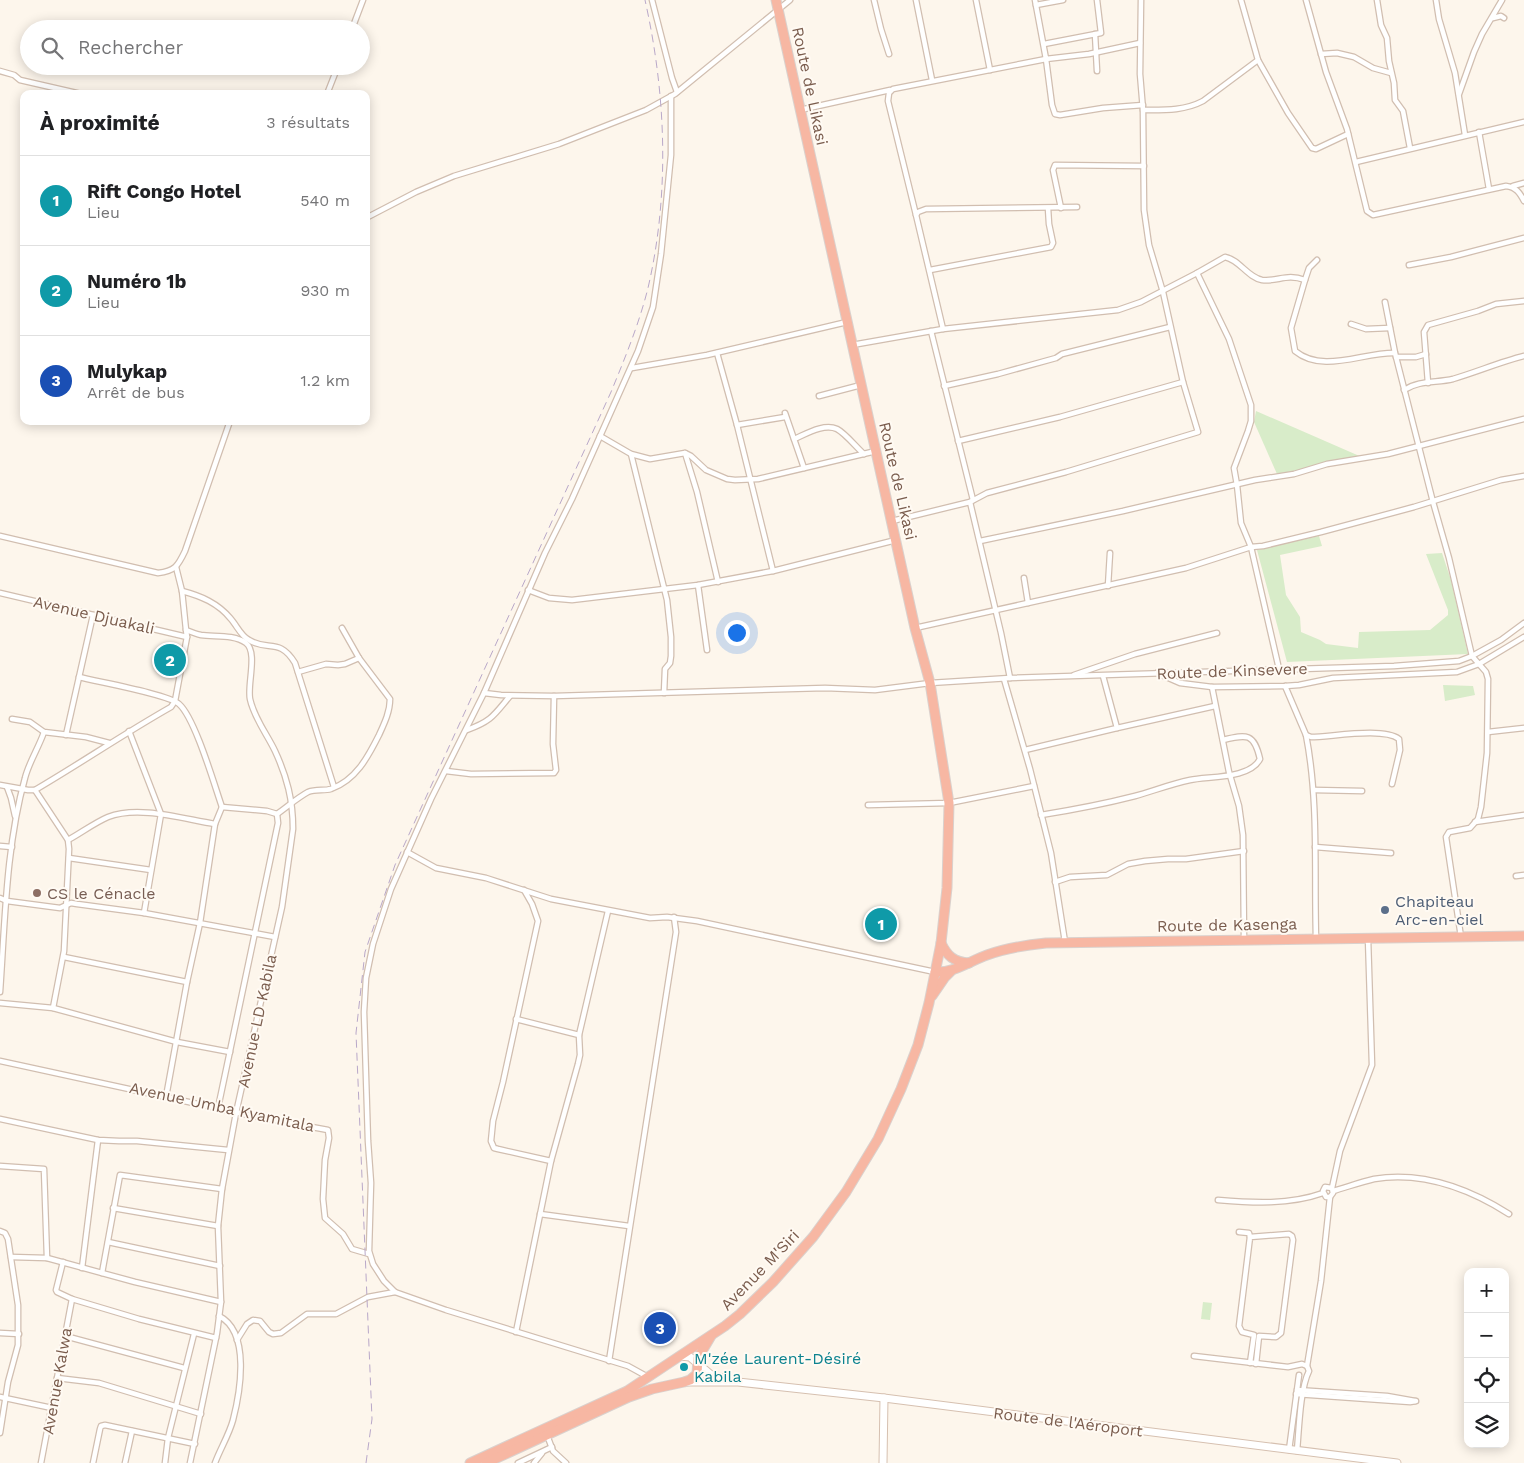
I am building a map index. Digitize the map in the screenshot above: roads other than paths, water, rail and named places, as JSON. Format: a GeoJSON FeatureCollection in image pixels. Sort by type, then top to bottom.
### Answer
{"type":"FeatureCollection","features":[{"type":"Feature","properties":{"kind":"highway","name":"Route de Likasi"},"geometry":{"type":"LineString","coordinates":[[776,0],[915,628],[930,682],[949,803],[947,888],[941,943],[935,972]]}},
{"type":"Feature","properties":{"kind":"highway","name":"Route de Kasenga"},"geometry":{"type":"LineString","coordinates":[[935,972],[951,971],[988,954],[1018,947],[1065,943],[1524,936]]}},
{"type":"Feature","properties":{"kind":"highway"},"geometry":{"type":"LineString","coordinates":[[941,943],[950,957],[960,962],[969,963]]}},
{"type":"Feature","properties":{"kind":"highway"},"geometry":{"type":"LineString","coordinates":[[929,1003],[945,976],[951,971]]}},
{"type":"Feature","properties":{"kind":"highway","name":"Avenue M'Siri"},"geometry":{"type":"LineString","coordinates":[[470,1463],[627,1391],[740,1314],[778,1276],[813,1237],[846,1192],[878,1139],[901,1089],[918,1044],[935,972]]}},
{"type":"Feature","properties":{"kind":"highway"},"geometry":{"type":"LineString","coordinates":[[486,1463],[629,1397],[652,1388],[684,1382],[693,1378],[697,1374],[700,1353],[714,1333]]}},
{"type":"Feature","properties":{"kind":"highway"},"geometry":{"type":"LineString","coordinates":[[659,1371],[654,1377],[654,1381],[660,1385],[666,1385]]}},
{"type":"Feature","properties":{"kind":"main road","name":"Route de l'Aéroport"},"geometry":{"type":"LineString","coordinates":[[679,1356],[687,1356],[714,1376],[738,1382]]}},
{"type":"Feature","properties":{"kind":"main road","name":"Route de l'Aéroport"},"geometry":{"type":"LineString","coordinates":[[684,1382],[738,1382],[884,1398],[1397,1463]]}},
{"type":"Feature","properties":{"kind":"main road"},"geometry":{"type":"LineString","coordinates":[[883,1463],[884,1398]]}},
{"type":"Feature","properties":{"kind":"street"},"geometry":{"type":"LineString","coordinates":[[355,20],[363,0]]}},
{"type":"Feature","properties":{"kind":"street"},"geometry":{"type":"LineString","coordinates":[[652,0],[677,92]]}},
{"type":"Feature","properties":{"kind":"street"},"geometry":{"type":"LineString","coordinates":[[370,216],[416,192],[454,176],[596,131],[646,110],[677,92],[790,0]]}},
{"type":"Feature","properties":{"kind":"street"},"geometry":{"type":"LineString","coordinates":[[874,0],[880,29],[889,54]]}},
{"type":"Feature","properties":{"kind":"street"},"geometry":{"type":"LineString","coordinates":[[916,0],[932,80]]}},
{"type":"Feature","properties":{"kind":"street"},"geometry":{"type":"LineString","coordinates":[[976,0],[990,70]]}},
{"type":"Feature","properties":{"kind":"street"},"geometry":{"type":"LineString","coordinates":[[1063,0],[1036,3],[1055,114],[1060,115],[1103,108],[1143,107],[1181,109],[1193,106],[1203,101],[1258,60]]}},
{"type":"Feature","properties":{"kind":"street"},"geometry":{"type":"LineString","coordinates":[[1044,44],[1102,31],[1097,0]]}},
{"type":"Feature","properties":{"kind":"street"},"geometry":{"type":"LineString","coordinates":[[892,521],[972,501],[987,493],[1066,472],[1198,432],[1183,382],[1163,292],[1148,238],[1144,210],[1143,107],[1140,74],[1141,0]]}},
{"type":"Feature","properties":{"kind":"street"},"geometry":{"type":"LineString","coordinates":[[1242,0],[1258,60],[1288,114],[1312,148],[1348,134]]}},
{"type":"Feature","properties":{"kind":"street"},"geometry":{"type":"LineString","coordinates":[[1306,0],[1320,54],[1347,129],[1367,211],[1371,215],[1497,187],[1524,184]]}},
{"type":"Feature","properties":{"kind":"street"},"geometry":{"type":"LineString","coordinates":[[1377,0],[1381,24],[1387,38],[1395,100],[1403,111],[1410,148]]}},
{"type":"Feature","properties":{"kind":"street"},"geometry":{"type":"LineString","coordinates":[[1436,0],[1439,19],[1456,73],[1465,135]]}},
{"type":"Feature","properties":{"kind":"street"},"geometry":{"type":"LineString","coordinates":[[1459,95],[1482,34],[1502,0]]}},
{"type":"Feature","properties":{"kind":"street"},"geometry":{"type":"LineString","coordinates":[[1493,18],[1501,16],[1504,18]]}},
{"type":"Feature","properties":{"kind":"street"},"geometry":{"type":"LineString","coordinates":[[1095,34],[1097,71]]}},
{"type":"Feature","properties":{"kind":"street"},"geometry":{"type":"LineString","coordinates":[[800,110],[932,80],[1140,43]]}},
{"type":"Feature","properties":{"kind":"street"},"geometry":{"type":"LineString","coordinates":[[1320,54],[1337,53],[1354,57],[1374,68],[1391,73]]}},
{"type":"Feature","properties":{"kind":"street"},"geometry":{"type":"LineString","coordinates":[[0,71],[16,76],[20,80],[64,90]]}},
{"type":"Feature","properties":{"kind":"street"},"geometry":{"type":"LineString","coordinates":[[329,90],[334,75]]}},
{"type":"Feature","properties":{"kind":"street"},"geometry":{"type":"LineString","coordinates":[[890,90],[888,101],[943,329]]}},
{"type":"Feature","properties":{"kind":"street"},"geometry":{"type":"LineString","coordinates":[[648,1377],[628,1366],[395,1292],[384,1281],[369,1254],[372,1183],[368,1141],[364,1026],[366,978],[380,921],[391,889],[432,799],[467,730],[528,590],[632,368],[653,306],[661,254],[671,155],[671,96]]}},
{"type":"Feature","properties":{"kind":"street"},"geometry":{"type":"LineString","coordinates":[[1356,162],[1524,122]]}},
{"type":"Feature","properties":{"kind":"street"},"geometry":{"type":"LineString","coordinates":[[1480,132],[1489,189]]}},
{"type":"Feature","properties":{"kind":"street"},"geometry":{"type":"LineString","coordinates":[[1061,208],[1053,170],[1054,165],[1144,166]]}},
{"type":"Feature","properties":{"kind":"street"},"geometry":{"type":"LineString","coordinates":[[1513,186],[1524,201]]}},
{"type":"Feature","properties":{"kind":"street"},"geometry":{"type":"LineString","coordinates":[[916,215],[921,210],[1078,207]]}},
{"type":"Feature","properties":{"kind":"street"},"geometry":{"type":"LineString","coordinates":[[930,270],[1051,247],[1053,243],[1048,208]]}},
{"type":"Feature","properties":{"kind":"street"},"geometry":{"type":"LineString","coordinates":[[1409,265],[1524,238]]}},
{"type":"Feature","properties":{"kind":"street"},"geometry":{"type":"LineString","coordinates":[[852,345],[943,329],[1118,310],[1163,292],[1225,256],[1236,261],[1262,280],[1291,276],[1305,280]]}},
{"type":"Feature","properties":{"kind":"street"},"geometry":{"type":"LineString","coordinates":[[1317,260],[1309,268],[1291,328],[1295,351],[1300,355],[1313,359],[1331,362],[1378,354],[1416,357],[1426,354]]}},
{"type":"Feature","properties":{"kind":"street"},"geometry":{"type":"LineString","coordinates":[[1197,273],[1229,339],[1251,405],[1251,421],[1234,468],[1234,474],[1241,523],[1251,547],[1278,669]]}},
{"type":"Feature","properties":{"kind":"street"},"geometry":{"type":"LineString","coordinates":[[1428,383],[1424,332],[1428,325],[1496,304],[1524,301]]}},
{"type":"Feature","properties":{"kind":"street"},"geometry":{"type":"LineString","coordinates":[[1385,302],[1404,390],[1449,558],[1472,656],[1486,672],[1488,679],[1488,732],[1480,814],[1470,828],[1449,832],[1446,837],[1461,937]]}},
{"type":"Feature","properties":{"kind":"street"},"geometry":{"type":"LineString","coordinates":[[632,368],[717,353],[847,322]]}},
{"type":"Feature","properties":{"kind":"street"},"geometry":{"type":"LineString","coordinates":[[1351,324],[1366,329],[1390,328]]}},
{"type":"Feature","properties":{"kind":"street"},"geometry":{"type":"LineString","coordinates":[[944,386],[998,374],[1056,358],[1065,353],[1170,327]]}},
{"type":"Feature","properties":{"kind":"street"},"geometry":{"type":"LineString","coordinates":[[930,331],[972,501],[996,610],[1007,678],[1051,854],[1065,943]]}},
{"type":"Feature","properties":{"kind":"street"},"geometry":{"type":"LineString","coordinates":[[717,353],[773,571]]}},
{"type":"Feature","properties":{"kind":"street"},"geometry":{"type":"LineString","coordinates":[[1404,390],[1414,384],[1455,379],[1524,356]]}},
{"type":"Feature","properties":{"kind":"street"},"geometry":{"type":"LineString","coordinates":[[958,441],[1067,415],[1183,382]]}},
{"type":"Feature","properties":{"kind":"street"},"geometry":{"type":"LineString","coordinates":[[819,396],[861,385]]}},
{"type":"Feature","properties":{"kind":"street"},"geometry":{"type":"LineString","coordinates":[[737,425],[785,415],[804,468]]}},
{"type":"Feature","properties":{"kind":"street"},"geometry":{"type":"LineString","coordinates":[[980,541],[1294,474],[1327,464],[1388,454],[1524,419]]}},
{"type":"Feature","properties":{"kind":"street"},"geometry":{"type":"LineString","coordinates":[[0,536],[158,573],[167,572],[176,567],[185,551],[229,425]]}},
{"type":"Feature","properties":{"kind":"street"},"geometry":{"type":"LineString","coordinates":[[794,439],[828,427],[837,429],[864,454]]}},
{"type":"Feature","properties":{"kind":"street"},"geometry":{"type":"LineString","coordinates":[[600,436],[631,454],[654,459],[685,453],[706,470],[718,476],[735,480],[750,480],[876,451]]}},
{"type":"Feature","properties":{"kind":"street"},"geometry":{"type":"LineString","coordinates":[[685,453],[697,492],[718,582]]}},
{"type":"Feature","properties":{"kind":"street"},"geometry":{"type":"LineString","coordinates":[[631,454],[670,618],[672,656],[665,670],[664,693]]}},
{"type":"Feature","properties":{"kind":"street"},"geometry":{"type":"LineString","coordinates":[[915,628],[1186,568],[1251,547],[1263,546],[1321,532],[1433,502],[1492,483],[1524,476]]}},
{"type":"Feature","properties":{"kind":"street"},"geometry":{"type":"LineString","coordinates":[[528,590],[549,598],[572,600],[698,585],[773,571],[896,540]]}},
{"type":"Feature","properties":{"kind":"street"},"geometry":{"type":"LineString","coordinates":[[1108,586],[1110,553]]}},
{"type":"Feature","properties":{"kind":"street"},"geometry":{"type":"LineString","coordinates":[[0,785],[35,790],[109,743],[171,707],[175,701],[187,637],[182,591],[176,567]]}},
{"type":"Feature","properties":{"kind":"street"},"geometry":{"type":"LineString","coordinates":[[1024,578],[1028,603]]}},
{"type":"Feature","properties":{"kind":"street"},"geometry":{"type":"LineString","coordinates":[[698,585],[707,650]]}},
{"type":"Feature","properties":{"kind":"street"},"geometry":{"type":"LineString","coordinates":[[182,591],[210,600],[230,618],[250,648],[250,698],[256,715],[286,776],[290,790],[293,829],[282,907],[275,937]]}},
{"type":"Feature","properties":{"kind":"street","name":"Avenue Djuakali"},"geometry":{"type":"LineString","coordinates":[[0,593],[187,637]]}},
{"type":"Feature","properties":{"kind":"street"},"geometry":{"type":"LineString","coordinates":[[66,734],[93,615]]}},
{"type":"Feature","properties":{"kind":"street","name":"Route de Kinsevere"},"geometry":{"type":"LineString","coordinates":[[484,693],[510,696],[554,696],[825,688],[875,690],[930,682],[1007,678],[1413,665],[1450,662],[1472,656],[1501,640],[1524,623]]}},
{"type":"Feature","properties":{"kind":"street"},"geometry":{"type":"LineString","coordinates":[[222,807],[267,810],[277,814],[311,791],[334,787],[360,769],[375,742],[389,710],[390,699],[359,658],[342,628]]}},
{"type":"Feature","properties":{"kind":"street"},"geometry":{"type":"LineString","coordinates":[[186,630],[201,635],[216,635],[257,644],[277,646],[284,650],[295,663],[334,787]]}},
{"type":"Feature","properties":{"kind":"street"},"geometry":{"type":"LineString","coordinates":[[1070,677],[1126,657],[1216,633]]}},
{"type":"Feature","properties":{"kind":"street"},"geometry":{"type":"LineString","coordinates":[[1156,673],[1180,683],[1212,687],[1285,686],[1333,678],[1456,672],[1479,664],[1524,637]]}},
{"type":"Feature","properties":{"kind":"street"},"geometry":{"type":"LineString","coordinates":[[298,672],[326,664],[345,664],[359,658]]}},
{"type":"Feature","properties":{"kind":"street"},"geometry":{"type":"LineString","coordinates":[[1103,676],[1117,728]]}},
{"type":"Feature","properties":{"kind":"street"},"geometry":{"type":"LineString","coordinates":[[79,677],[164,696],[175,701],[183,708],[191,721],[222,807],[215,824],[200,923],[166,1097]]}},
{"type":"Feature","properties":{"kind":"street"},"geometry":{"type":"LineString","coordinates":[[1285,686],[1306,736],[1311,764],[1314,790],[1316,939]]}},
{"type":"Feature","properties":{"kind":"street"},"geometry":{"type":"LineString","coordinates":[[1212,687],[1240,815],[1244,851],[1244,941]]}},
{"type":"Feature","properties":{"kind":"street"},"geometry":{"type":"LineString","coordinates":[[467,730],[484,724],[491,719],[510,696]]}},
{"type":"Feature","properties":{"kind":"street"},"geometry":{"type":"LineString","coordinates":[[446,771],[471,774],[554,773],[556,770],[553,744],[554,696]]}},
{"type":"Feature","properties":{"kind":"street"},"geometry":{"type":"LineString","coordinates":[[1025,750],[1215,706]]}},
{"type":"Feature","properties":{"kind":"street"},"geometry":{"type":"LineString","coordinates":[[12,719],[30,722],[44,732],[86,737],[109,743]]}},
{"type":"Feature","properties":{"kind":"street"},"geometry":{"type":"LineString","coordinates":[[1488,732],[1524,728]]}},
{"type":"Feature","properties":{"kind":"street"},"geometry":{"type":"LineString","coordinates":[[129,731],[161,814],[144,913]]}},
{"type":"Feature","properties":{"kind":"street"},"geometry":{"type":"LineString","coordinates":[[0,992],[1,963],[16,818],[28,768],[44,732]]}},
{"type":"Feature","properties":{"kind":"street"},"geometry":{"type":"LineString","coordinates":[[1306,736],[1368,734],[1396,737],[1399,739],[1400,750],[1392,784]]}},
{"type":"Feature","properties":{"kind":"street"},"geometry":{"type":"LineString","coordinates":[[1041,815],[1117,801],[1190,780],[1230,776],[1258,764],[1260,759],[1253,740],[1247,736],[1240,735],[1223,740]]}},
{"type":"Feature","properties":{"kind":"street"},"geometry":{"type":"LineString","coordinates":[[7,786],[16,818]]}},
{"type":"Feature","properties":{"kind":"street"},"geometry":{"type":"LineString","coordinates":[[868,805],[968,801],[1034,786]]}},
{"type":"Feature","properties":{"kind":"street"},"geometry":{"type":"LineString","coordinates":[[35,790],[68,840],[69,858],[65,906],[64,957],[53,1008]]}},
{"type":"Feature","properties":{"kind":"street"},"geometry":{"type":"LineString","coordinates":[[1314,790],[1362,791]]}},
{"type":"Feature","properties":{"kind":"street"},"geometry":{"type":"LineString","coordinates":[[68,840],[107,818],[129,813],[161,814],[215,824]]}},
{"type":"Feature","properties":{"kind":"street","name":"Avenue LD Kabila"},"geometry":{"type":"LineString","coordinates":[[218,1108],[256,933],[278,823],[277,814]]}},
{"type":"Feature","properties":{"kind":"street"},"geometry":{"type":"LineString","coordinates":[[1475,822],[1524,815]]}},
{"type":"Feature","properties":{"kind":"street"},"geometry":{"type":"LineString","coordinates":[[0,846],[12,848]]}},
{"type":"Feature","properties":{"kind":"street"},"geometry":{"type":"LineString","coordinates":[[1315,847],[1391,853]]}},
{"type":"Feature","properties":{"kind":"street"},"geometry":{"type":"LineString","coordinates":[[1056,882],[1070,877],[1107,874],[1128,864],[1145,861],[1186,859],[1244,851]]}},
{"type":"Feature","properties":{"kind":"street"},"geometry":{"type":"LineString","coordinates":[[407,852],[436,868],[468,873],[551,899],[650,918],[674,917],[697,920],[935,972]]}},
{"type":"Feature","properties":{"kind":"street"},"geometry":{"type":"LineString","coordinates":[[69,858],[151,870]]}},
{"type":"Feature","properties":{"kind":"street"},"geometry":{"type":"LineString","coordinates":[[1516,876],[1524,875]]}},
{"type":"Feature","properties":{"kind":"street"},"geometry":{"type":"LineString","coordinates":[[524,890],[532,904],[538,921],[493,1121],[492,1145],[498,1150],[552,1161]]}},
{"type":"Feature","properties":{"kind":"street"},"geometry":{"type":"LineString","coordinates":[[0,898],[7,901],[60,908],[71,903],[144,913],[256,933]]}},
{"type":"Feature","properties":{"kind":"street"},"geometry":{"type":"LineString","coordinates":[[516,1332],[552,1161],[580,1055],[579,1035],[608,910]]}},
{"type":"Feature","properties":{"kind":"street"},"geometry":{"type":"LineString","coordinates":[[609,1361],[676,932],[674,917]]}},
{"type":"Feature","properties":{"kind":"street","name":"Avenue LD Kabila"},"geometry":{"type":"LineString","coordinates":[[190,1463],[216,1338],[221,1302],[218,1226],[228,1150],[275,937],[256,933]]}},
{"type":"Feature","properties":{"kind":"street"},"geometry":{"type":"LineString","coordinates":[[1293,1451],[1306,1376],[1309,1371],[1307,1366],[1321,1281],[1330,1197],[1340,1151],[1372,1065],[1368,938]]}},
{"type":"Feature","properties":{"kind":"street"},"geometry":{"type":"LineString","coordinates":[[64,957],[187,982]]}},
{"type":"Feature","properties":{"kind":"street"},"geometry":{"type":"LineString","coordinates":[[0,1004],[53,1008],[177,1042],[230,1052]]}},
{"type":"Feature","properties":{"kind":"street"},"geometry":{"type":"LineString","coordinates":[[516,1020],[579,1035]]}},
{"type":"Feature","properties":{"kind":"street","name":"Avenue Umba Kyamitala"},"geometry":{"type":"LineString","coordinates":[[0,1061],[236,1113],[328,1130],[329,1138],[325,1160],[323,1199],[325,1218],[343,1234],[352,1249],[369,1254]]}},
{"type":"Feature","properties":{"kind":"street"},"geometry":{"type":"LineString","coordinates":[[0,1119],[98,1140],[137,1141],[228,1150]]}},
{"type":"Feature","properties":{"kind":"street"},"geometry":{"type":"LineString","coordinates":[[82,1268],[98,1140]]}},
{"type":"Feature","properties":{"kind":"street"},"geometry":{"type":"LineString","coordinates":[[0,1166],[44,1170],[47,1258]]}},
{"type":"Feature","properties":{"kind":"street"},"geometry":{"type":"LineString","coordinates":[[102,1273],[119,1176],[121,1174],[222,1189]]}},
{"type":"Feature","properties":{"kind":"street"},"geometry":{"type":"LineString","coordinates":[[1323,1193],[1325,1187],[1333,1190],[1372,1180],[1400,1177],[1431,1180],[1468,1191],[1510,1214]]}},
{"type":"Feature","properties":{"kind":"street"},"geometry":{"type":"LineString","coordinates":[[1323,1193],[1326,1197],[1330,1197]]}},
{"type":"Feature","properties":{"kind":"street"},"geometry":{"type":"LineString","coordinates":[[1218,1200],[1286,1202],[1310,1198],[1323,1193]]}},
{"type":"Feature","properties":{"kind":"street"},"geometry":{"type":"LineString","coordinates":[[113,1208],[218,1226]]}},
{"type":"Feature","properties":{"kind":"street"},"geometry":{"type":"LineString","coordinates":[[540,1214],[629,1226]]}},
{"type":"Feature","properties":{"kind":"street"},"geometry":{"type":"LineString","coordinates":[[0,1434],[2,1398],[17,1352],[19,1334],[18,1305],[11,1257],[8,1239],[3,1232]]}},
{"type":"Feature","properties":{"kind":"street"},"geometry":{"type":"LineString","coordinates":[[1240,1232],[1248,1233],[1250,1238],[1239,1326],[1242,1332],[1276,1337],[1281,1333],[1292,1236],[1289,1234],[1250,1238]]}},
{"type":"Feature","properties":{"kind":"street"},"geometry":{"type":"LineString","coordinates":[[108,1242],[220,1266]]}},
{"type":"Feature","properties":{"kind":"street"},"geometry":{"type":"LineString","coordinates":[[11,1257],[47,1258],[221,1302]]}},
{"type":"Feature","properties":{"kind":"street"},"geometry":{"type":"LineString","coordinates":[[62,1262],[56,1291],[72,1299],[194,1334],[216,1338]]}},
{"type":"Feature","properties":{"kind":"street"},"geometry":{"type":"LineString","coordinates":[[237,1340],[247,1324],[253,1320],[260,1321],[273,1334],[281,1333],[307,1314],[336,1314],[368,1297],[395,1292]]}},
{"type":"Feature","properties":{"kind":"street","name":"Avenue Kalwa"},"geometry":{"type":"LineString","coordinates":[[41,1463],[72,1299]]}},
{"type":"Feature","properties":{"kind":"street"},"geometry":{"type":"LineString","coordinates":[[215,1463],[232,1422],[238,1399],[240,1371],[240,1354],[237,1340],[231,1326],[219,1316]]}},
{"type":"Feature","properties":{"kind":"street"},"geometry":{"type":"LineString","coordinates":[[0,1333],[19,1334]]}},
{"type":"Feature","properties":{"kind":"street"},"geometry":{"type":"LineString","coordinates":[[165,1463],[168,1438],[194,1334]]}},
{"type":"Feature","properties":{"kind":"street"},"geometry":{"type":"LineString","coordinates":[[1250,1363],[1254,1335]]}},
{"type":"Feature","properties":{"kind":"street"},"geometry":{"type":"LineString","coordinates":[[65,1336],[184,1368]]}},
{"type":"Feature","properties":{"kind":"street"},"geometry":{"type":"LineString","coordinates":[[1256,1364],[1259,1336]]}},
{"type":"Feature","properties":{"kind":"street"},"geometry":{"type":"LineString","coordinates":[[1194,1356],[1288,1368],[1302,1364],[1307,1366]]}},
{"type":"Feature","properties":{"kind":"street"},"geometry":{"type":"LineString","coordinates":[[1293,1451],[1298,1366]]}},
{"type":"Feature","properties":{"kind":"street"},"geometry":{"type":"LineString","coordinates":[[1288,1368],[1306,1376]]}},
{"type":"Feature","properties":{"kind":"street"},"geometry":{"type":"LineString","coordinates":[[57,1378],[98,1383],[200,1414]]}},
{"type":"Feature","properties":{"kind":"street"},"geometry":{"type":"LineString","coordinates":[[1297,1392],[1416,1401],[1387,1396],[1343,1395]]}},
{"type":"Feature","properties":{"kind":"street"},"geometry":{"type":"LineString","coordinates":[[2,1398],[52,1408]]}},
{"type":"Feature","properties":{"kind":"street"},"geometry":{"type":"LineString","coordinates":[[94,1463],[101,1426],[111,1426],[195,1444]]}},
{"type":"Feature","properties":{"kind":"street"},"geometry":{"type":"LineString","coordinates":[[125,1463],[132,1431]]}},
{"type":"Feature","properties":{"kind":"street"},"geometry":{"type":"LineString","coordinates":[[548,1436],[555,1453],[566,1463]]}},
{"type":"Feature","properties":{"kind":"street"},"geometry":{"type":"LineString","coordinates":[[518,1463],[552,1447]]}},
{"type":"Feature","properties":{"kind":"street"},"geometry":{"type":"LineString","coordinates":[[534,1463],[544,1450]]}},
{"type":"Feature","properties":{"kind":"railway"},"geometry":{"type":"LineString","coordinates":[[366,1463],[372,1419],[356,1033],[365,952],[395,865],[611,392],[631,341],[648,288],[660,216],[663,144],[657,71],[645,0]]}},
{"type":"Feature","properties":{"kind":"place","name":"Numéro 1b"},"geometry":{"type":"Point","coordinates":[170,660]}},
{"type":"Feature","properties":{"kind":"place","name":"CS le Cénacle"},"geometry":{"type":"Point","coordinates":[37,893]}},
{"type":"Feature","properties":{"kind":"place","name":"Chapiteau Arc-en-ciel"},"geometry":{"type":"Point","coordinates":[1385,910]}},
{"type":"Feature","properties":{"kind":"place","name":"Rift Congo Hotel"},"geometry":{"type":"Point","coordinates":[881,924]}},
{"type":"Feature","properties":{"kind":"place","name":"Mulykap"},"geometry":{"type":"Point","coordinates":[660,1328]}},
{"type":"Feature","properties":{"kind":"place","name":"M'zée Laurent-Désiré Kabila"},"geometry":{"type":"Point","coordinates":[684,1367]}}]}
